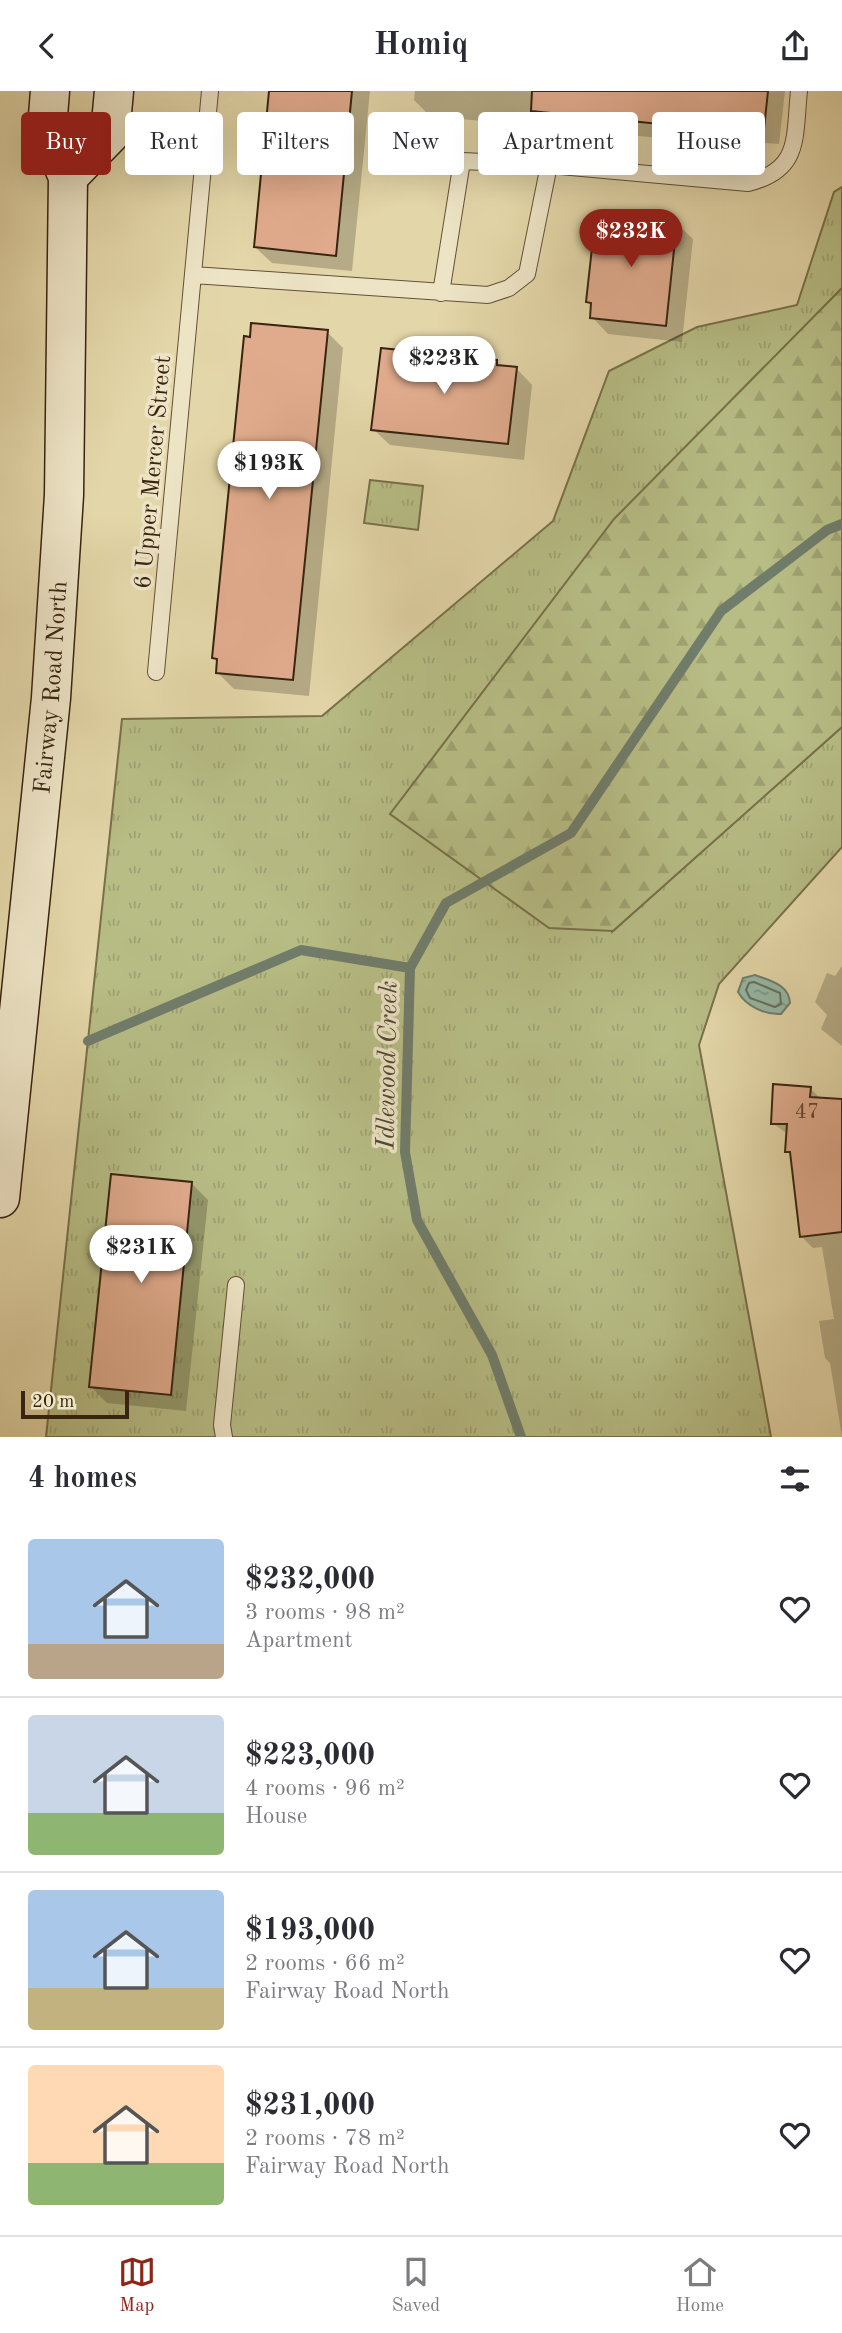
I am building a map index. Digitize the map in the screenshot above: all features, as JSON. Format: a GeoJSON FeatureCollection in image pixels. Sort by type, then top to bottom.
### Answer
{"type":"FeatureCollection","features":[{"type":"Feature","properties":{"kind":"main road","name":"Fairway Road North"},"geometry":{"type":"LineString","coordinates":[[0,1198],[51,698],[64,495],[68,177],[47,128],[50,91]]}},
{"type":"Feature","properties":{"kind":"main road"},"geometry":{"type":"LineString","coordinates":[[68,177],[110,134],[114,91]]}},
{"type":"Feature","properties":{"kind":"lane","name":"6 Upper Mercer Street"},"geometry":{"type":"LineString","coordinates":[[156,672],[210,91]]}},
{"type":"Feature","properties":{"kind":"lane"},"geometry":{"type":"LineString","coordinates":[[638,173],[748,183],[773,177],[789,160],[799,91]]}},
{"type":"Feature","properties":{"kind":"lane"},"geometry":{"type":"LineString","coordinates":[[441,293],[462,161],[478,162]]}},
{"type":"Feature","properties":{"kind":"lane"},"geometry":{"type":"LineString","coordinates":[[193,275],[488,295],[509,288],[527,274],[547,175]]}},
{"type":"Feature","properties":{"kind":"lane"},"geometry":{"type":"LineString","coordinates":[[224,1437],[222,1426],[236,1285]]}},
{"type":"Feature","properties":{"kind":"green space"},"geometry":{"type":"Polygon","coordinates":[[[842,187],[842,288],[822,311],[613,931],[842,727],[842,847],[719,984],[699,1045],[771,1437],[46,1437],[122,719],[322,716],[553,521],[609,371],[697,327],[797,305],[834,192],[842,187]]]}},
{"type":"Feature","properties":{"kind":"green space"},"geometry":{"type":"Polygon","coordinates":[[[842,288],[842,727],[613,931],[549,928],[390,814],[614,519],[842,288]]]}},
{"type":"Feature","properties":{"kind":"green space"},"geometry":{"type":"Polygon","coordinates":[[[370,480],[423,486],[418,530],[364,523],[370,480]]]}},
{"type":"Feature","properties":{"kind":"water"},"geometry":{"type":"Polygon","coordinates":[[[755,975],[778,984],[786,991],[790,1003],[781,1014],[756,1009],[738,992],[743,978],[755,975]]]}},
{"type":"Feature","properties":{"kind":"building"},"geometry":{"type":"Polygon","coordinates":[[[269,91],[352,91],[350,112],[267,112],[269,91]]]}},
{"type":"Feature","properties":{"kind":"building"},"geometry":{"type":"Polygon","coordinates":[[[532,91],[768,91],[765,120],[765,112],[652,112],[652,123],[638,122],[638,112],[531,111],[532,91]]]}},
{"type":"Feature","properties":{"kind":"building"},"geometry":{"type":"Polygon","coordinates":[[[261,175],[344,175],[336,256],[254,247],[261,175]]]}},
{"type":"Feature","properties":{"kind":"building"},"geometry":{"type":"Polygon","coordinates":[[[596,212],[677,221],[666,326],[590,318],[591,303],[586,302],[596,212]]]}},
{"type":"Feature","properties":{"kind":"building"},"geometry":{"type":"Polygon","coordinates":[[[251,323],[328,330],[293,680],[216,673],[217,659],[212,658],[244,336],[250,337],[251,323]]]}},
{"type":"Feature","properties":{"kind":"building"},"geometry":{"type":"Polygon","coordinates":[[[381,348],[497,360],[497,365],[517,367],[508,444],[371,430],[381,348]]]}},
{"type":"Feature","properties":{"kind":"building"},"geometry":{"type":"Polygon","coordinates":[[[773,1084],[811,1087],[810,1097],[842,1099],[842,1232],[800,1237],[790,1152],[785,1152],[787,1124],[771,1124],[773,1084]]]}},
{"type":"Feature","properties":{"kind":"building"},"geometry":{"type":"Polygon","coordinates":[[[111,1174],[192,1182],[171,1395],[89,1387],[111,1174]]]}},
{"type":"Feature","properties":{"kind":"waterway","name":"Idlewood Creek"},"geometry":{"type":"LineString","coordinates":[[521,1437],[492,1355],[417,1220],[405,1152],[410,968],[446,903],[571,833],[721,611],[827,530],[842,524]]}},
{"type":"Feature","properties":{"kind":"waterway"},"geometry":{"type":"LineString","coordinates":[[88,1041],[301,950],[410,968]]}}]}
